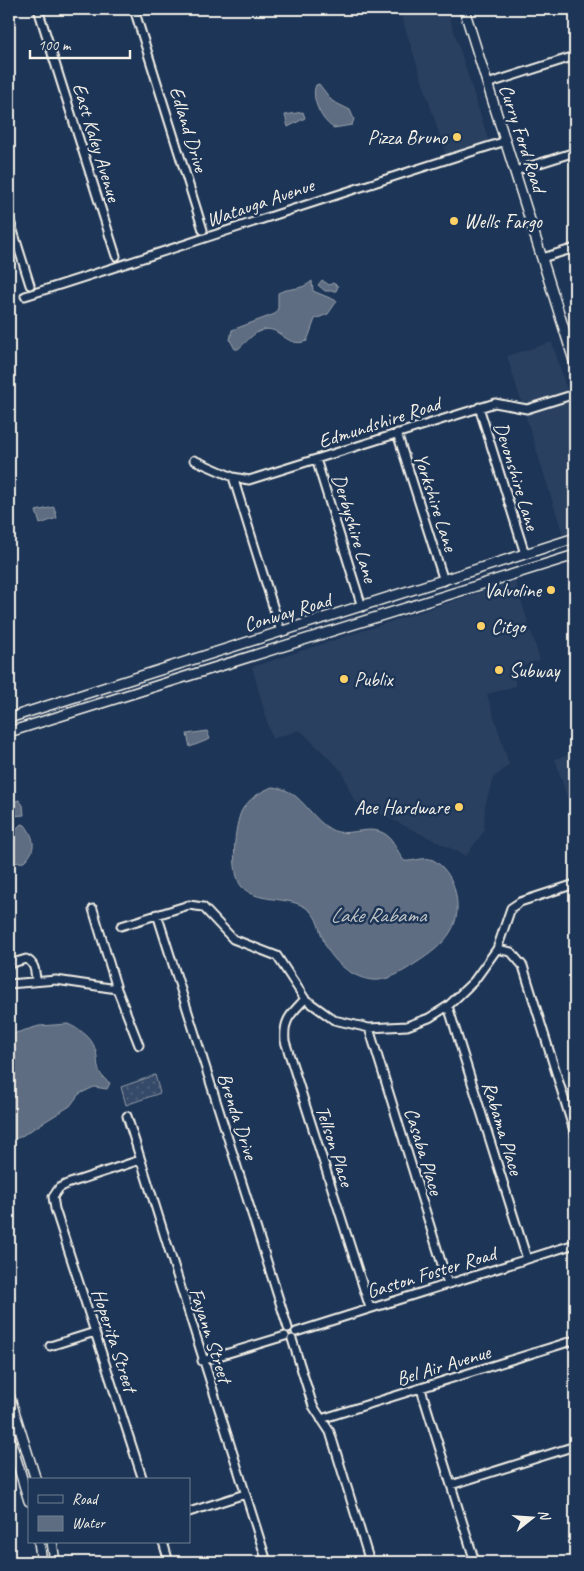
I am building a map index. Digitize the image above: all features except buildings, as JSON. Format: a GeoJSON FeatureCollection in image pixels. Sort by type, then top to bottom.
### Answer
{"type":"FeatureCollection","features":[{"type":"Feature","properties":{"kind":"main road","name":"Curry Ford Road"},"geometry":{"type":"LineString","coordinates":[[464,9],[542,258],[572,345],[575,364]]}},
{"type":"Feature","properties":{"kind":"main road","name":"Conway Road"},"geometry":{"type":"LineString","coordinates":[[9,718],[575,538]]}},
{"type":"Feature","properties":{"kind":"main road","name":"Conway Road"},"geometry":{"type":"LineString","coordinates":[[9,732],[575,555]]}},
{"type":"Feature","properties":{"kind":"main road"},"geometry":{"type":"LineString","coordinates":[[368,619],[380,606],[407,593]]}},
{"type":"Feature","properties":{"kind":"main road"},"geometry":{"type":"LineString","coordinates":[[339,628],[353,618],[362,606]]}},
{"type":"Feature","properties":{"kind":"main road"},"geometry":{"type":"LineString","coordinates":[[194,674],[225,655],[231,648]]}},
{"type":"Feature","properties":{"kind":"main road"},"geometry":{"type":"LineString","coordinates":[[9,1395],[35,1478]]}},
{"type":"Feature","properties":{"kind":"main road"},"geometry":{"type":"LineString","coordinates":[[9,1436],[28,1498]]}},
{"type":"Feature","properties":{"kind":"main road"},"geometry":{"type":"LineString","coordinates":[[39,1544],[42,1562]]}},
{"type":"Feature","properties":{"kind":"main road"},"geometry":{"type":"LineString","coordinates":[[52,1544],[55,1562]]}},
{"type":"Feature","properties":{"kind":"street","name":"East Kaley Avenue"},"geometry":{"type":"LineString","coordinates":[[38,9],[116,256]]}},
{"type":"Feature","properties":{"kind":"street","name":"Edland Drive"},"geometry":{"type":"LineString","coordinates":[[134,9],[203,230]]}},
{"type":"Feature","properties":{"kind":"street"},"geometry":{"type":"LineString","coordinates":[[487,84],[575,56]]}},
{"type":"Feature","properties":{"kind":"street","name":"Watauga Avenue"},"geometry":{"type":"LineString","coordinates":[[25,296],[268,219],[320,198],[506,141]]}},
{"type":"Feature","properties":{"kind":"street"},"geometry":{"type":"LineString","coordinates":[[515,171],[575,152]]}},
{"type":"Feature","properties":{"kind":"street"},"geometry":{"type":"LineString","coordinates":[[9,218],[30,285]]}},
{"type":"Feature","properties":{"kind":"street"},"geometry":{"type":"LineString","coordinates":[[542,258],[575,248]]}},
{"type":"Feature","properties":{"kind":"street","name":"Edmundshire Road"},"geometry":{"type":"LineString","coordinates":[[194,460],[233,477],[249,480],[479,407],[495,403],[527,409],[575,394]]}},
{"type":"Feature","properties":{"kind":"street","name":"Devonshire Lane"},"geometry":{"type":"LineString","coordinates":[[479,407],[524,554]]}},
{"type":"Feature","properties":{"kind":"street","name":"Yorkshire Lane"},"geometry":{"type":"LineString","coordinates":[[397,433],[444,581]]}},
{"type":"Feature","properties":{"kind":"street","name":"Derbyshire Lane"},"geometry":{"type":"LineString","coordinates":[[316,459],[362,606]]}},
{"type":"Feature","properties":{"kind":"street"},"geometry":{"type":"LineString","coordinates":[[233,477],[281,632]]}},
{"type":"Feature","properties":{"kind":"street"},"geometry":{"type":"LineString","coordinates":[[93,691],[98,704]]}},
{"type":"Feature","properties":{"kind":"street"},"geometry":{"type":"LineString","coordinates":[[121,926],[190,904],[203,907],[233,939],[277,956],[306,999],[334,1020],[369,1028],[407,1026],[428,1018],[448,1006],[474,980],[497,949],[512,908],[520,902],[575,884]]}},
{"type":"Feature","properties":{"kind":"street"},"geometry":{"type":"LineString","coordinates":[[93,909],[117,989],[139,1044]]}},
{"type":"Feature","properties":{"kind":"street","name":"Brenda Drive"},"geometry":{"type":"LineString","coordinates":[[157,914],[288,1328]]}},
{"type":"Feature","properties":{"kind":"street"},"geometry":{"type":"LineString","coordinates":[[497,949],[511,952],[523,966],[575,1134]]}},
{"type":"Feature","properties":{"kind":"street"},"geometry":{"type":"LineString","coordinates":[[9,964],[26,959],[31,961],[35,968],[36,980]]}},
{"type":"Feature","properties":{"kind":"street"},"geometry":{"type":"LineString","coordinates":[[9,984],[36,980],[89,984],[117,989]]}},
{"type":"Feature","properties":{"kind":"street","name":"Tellson Place"},"geometry":{"type":"LineString","coordinates":[[306,999],[290,1016],[284,1027],[285,1041],[370,1308]]}},
{"type":"Feature","properties":{"kind":"street","name":"Rabama Place"},"geometry":{"type":"LineString","coordinates":[[448,1006],[527,1260]]}},
{"type":"Feature","properties":{"kind":"street","name":"Casaba Place"},"geometry":{"type":"LineString","coordinates":[[369,1028],[448,1284]]}},
{"type":"Feature","properties":{"kind":"street","name":"Fayann Street"},"geometry":{"type":"LineString","coordinates":[[127,1116],[202,1360],[267,1562]]}},
{"type":"Feature","properties":{"kind":"street","name":"Hoperita Street"},"geometry":{"type":"LineString","coordinates":[[140,1160],[58,1188],[53,1197],[55,1209],[142,1478]]}},
{"type":"Feature","properties":{"kind":"street","name":"Gaston Foster Road"},"geometry":{"type":"LineString","coordinates":[[296,1332],[575,1244]]}},
{"type":"Feature","properties":{"kind":"street"},"geometry":{"type":"LineString","coordinates":[[202,1360],[288,1337],[296,1332],[292,1328],[288,1328],[284,1332],[288,1337],[313,1406],[330,1432],[370,1562]]}},
{"type":"Feature","properties":{"kind":"street"},"geometry":{"type":"LineString","coordinates":[[50,1346],[95,1332]]}},
{"type":"Feature","properties":{"kind":"street","name":"Bel Air Avenue"},"geometry":{"type":"LineString","coordinates":[[321,1420],[575,1340]]}},
{"type":"Feature","properties":{"kind":"street"},"geometry":{"type":"LineString","coordinates":[[421,1389],[475,1562]]}},
{"type":"Feature","properties":{"kind":"street"},"geometry":{"type":"LineString","coordinates":[[451,1485],[575,1446]]}},
{"type":"Feature","properties":{"kind":"street"},"geometry":{"type":"LineString","coordinates":[[190,1512],[245,1494]]}},
{"type":"Feature","properties":{"kind":"street"},"geometry":{"type":"LineString","coordinates":[[164,1544],[169,1562]]}},
{"type":"Feature","properties":{"kind":"shaded area"},"geometry":{"type":"Polygon","coordinates":[[[399,9],[447,9],[489,142],[446,155],[399,9]]]}},
{"type":"Feature","properties":{"kind":"shaded area"},"geometry":{"type":"Polygon","coordinates":[[[552,342],[575,416],[575,531],[563,535],[507,356],[552,342]]]}},
{"type":"Feature","properties":{"kind":"shaded area"},"geometry":{"type":"Polygon","coordinates":[[[515,581],[540,660],[512,669],[516,686],[487,694],[509,765],[493,778],[485,806],[484,831],[466,856],[354,801],[342,771],[300,730],[272,739],[252,667],[515,581]]]}},
{"type":"Feature","properties":{"kind":"shaded area"},"geometry":{"type":"Polygon","coordinates":[[[575,753],[575,823],[555,759],[575,753]]]}},
{"type":"Feature","properties":{"kind":"shaded area"},"geometry":{"type":"Polygon","coordinates":[[[155,1075],[160,1093],[126,1105],[121,1087],[155,1075]]]}},
{"type":"Feature","properties":{"kind":"water"},"geometry":{"type":"Polygon","coordinates":[[[319,84],[332,101],[350,110],[354,119],[352,125],[334,128],[325,121],[316,103],[315,90],[316,85],[319,84]]]}},
{"type":"Feature","properties":{"kind":"water"},"geometry":{"type":"Polygon","coordinates":[[[303,112],[305,118],[288,127],[285,115],[303,112]]]}},
{"type":"Feature","properties":{"kind":"water"},"geometry":{"type":"Polygon","coordinates":[[[322,280],[329,285],[333,283],[338,286],[336,291],[325,291],[318,285],[322,280]]]}},
{"type":"Feature","properties":{"kind":"water"},"geometry":{"type":"Polygon","coordinates":[[[312,281],[313,291],[337,301],[328,314],[315,319],[307,341],[294,342],[269,329],[259,331],[238,349],[235,349],[230,340],[232,330],[275,314],[278,308],[278,293],[299,288],[312,281]]]}},
{"type":"Feature","properties":{"kind":"water"},"geometry":{"type":"Polygon","coordinates":[[[54,507],[57,518],[40,524],[36,511],[54,507]]]}},
{"type":"Feature","properties":{"kind":"water"},"geometry":{"type":"Polygon","coordinates":[[[207,731],[210,739],[190,747],[187,734],[207,731]]]}},
{"type":"Feature","properties":{"kind":"water","name":"Lake Rabama"},"geometry":{"type":"Polygon","coordinates":[[[272,787],[290,792],[297,797],[315,817],[330,829],[345,833],[368,830],[383,833],[390,838],[404,861],[430,859],[440,865],[451,879],[457,900],[455,923],[444,941],[427,956],[394,976],[379,980],[362,978],[347,970],[334,958],[325,944],[314,916],[305,907],[296,903],[258,896],[242,887],[236,872],[234,849],[239,817],[251,799],[272,787]]]}},
{"type":"Feature","properties":{"kind":"water"},"geometry":{"type":"Polygon","coordinates":[[[19,800],[23,805],[24,815],[13,816],[11,812],[15,810],[13,802],[19,800]]]}},
{"type":"Feature","properties":{"kind":"water"},"geometry":{"type":"Polygon","coordinates":[[[21,824],[25,825],[33,839],[33,848],[24,862],[9,863],[9,836],[21,824]]]}},
{"type":"Feature","properties":{"kind":"water"},"geometry":{"type":"Polygon","coordinates":[[[68,1024],[91,1040],[96,1050],[101,1074],[110,1083],[107,1089],[94,1087],[79,1094],[70,1106],[20,1137],[9,1141],[9,1035],[39,1026],[68,1024]]]}},
{"type":"Feature","properties":{"kind":"place","name":"Pizza Bruno"},"geometry":{"type":"Point","coordinates":[457,137]}},
{"type":"Feature","properties":{"kind":"place","name":"Wells Fargo"},"geometry":{"type":"Point","coordinates":[454,221]}},
{"type":"Feature","properties":{"kind":"place","name":"Valvoline"},"geometry":{"type":"Point","coordinates":[551,590]}},
{"type":"Feature","properties":{"kind":"place","name":"Citgo"},"geometry":{"type":"Point","coordinates":[481,626]}},
{"type":"Feature","properties":{"kind":"place","name":"Subway"},"geometry":{"type":"Point","coordinates":[499,670]}},
{"type":"Feature","properties":{"kind":"place","name":"Publix"},"geometry":{"type":"Point","coordinates":[344,679]}},
{"type":"Feature","properties":{"kind":"place","name":"Ace Hardware"},"geometry":{"type":"Point","coordinates":[459,807]}}]}
